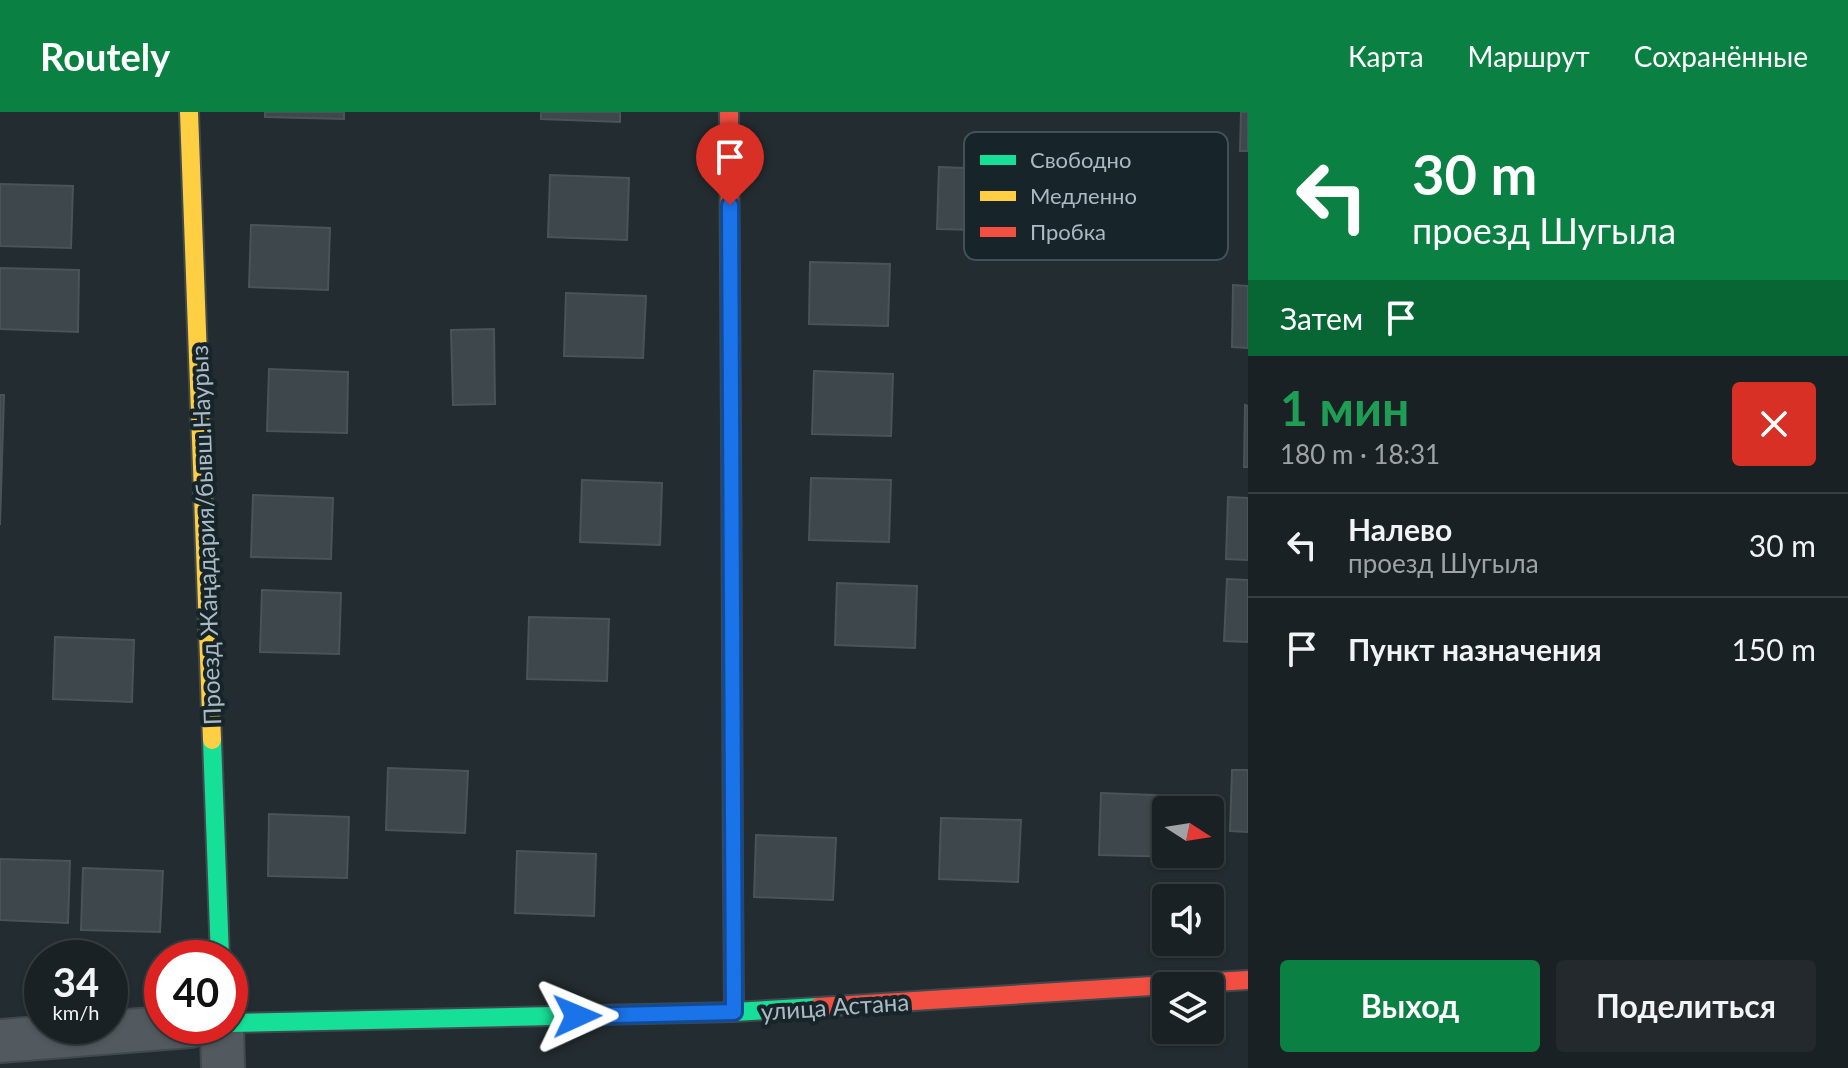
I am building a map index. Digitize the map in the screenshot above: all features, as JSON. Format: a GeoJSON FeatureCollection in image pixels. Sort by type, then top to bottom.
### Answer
{"type":"FeatureCollection","features":[{"type":"Feature","properties":{"kind":"street","name":"Проезд Жаңадария/бывш.Наурыз"},"geometry":{"type":"LineString","coordinates":[[189,112],[219,940]]}},
{"type":"Feature","properties":{"kind":"street"},"geometry":{"type":"LineString","coordinates":[[729,112],[734,1012]]}},
{"type":"Feature","properties":{"kind":"street","name":"улица Астана"},"geometry":{"type":"LineString","coordinates":[[248,1023],[734,1012],[1248,980]]}},
{"type":"Feature","properties":{"kind":"street"},"geometry":{"type":"LineString","coordinates":[[0,1041],[144,1030]]}},
{"type":"Feature","properties":{"kind":"street"},"geometry":{"type":"LineString","coordinates":[[222,1044],[223,1068]]}},
{"type":"Feature","properties":{"kind":"building"},"geometry":{"type":"Polygon","coordinates":[[[265,112],[344,112],[344,119],[265,117],[265,112]]]}},
{"type":"Feature","properties":{"kind":"building"},"geometry":{"type":"Polygon","coordinates":[[[541,112],[620,112],[620,122],[541,119],[541,112]]]}},
{"type":"Feature","properties":{"kind":"building"},"geometry":{"type":"Polygon","coordinates":[[[1241,112],[1248,112],[1248,151],[1240,151],[1241,112]]]}},
{"type":"Feature","properties":{"kind":"building"},"geometry":{"type":"Polygon","coordinates":[[[939,167],[964,168],[964,230],[937,229],[939,167]]]}},
{"type":"Feature","properties":{"kind":"building"},"geometry":{"type":"Polygon","coordinates":[[[550,175],[629,178],[627,240],[548,237],[550,175]]]}},
{"type":"Feature","properties":{"kind":"building"},"geometry":{"type":"Polygon","coordinates":[[[0,184],[73,186],[71,248],[0,246],[0,184]]]}},
{"type":"Feature","properties":{"kind":"building"},"geometry":{"type":"Polygon","coordinates":[[[251,225],[330,228],[328,290],[249,287],[251,225]]]}},
{"type":"Feature","properties":{"kind":"building"},"geometry":{"type":"Polygon","coordinates":[[[810,262],[890,264],[888,326],[809,324],[810,262]]]}},
{"type":"Feature","properties":{"kind":"building"},"geometry":{"type":"Polygon","coordinates":[[[0,268],[79,270],[78,332],[0,329],[0,268]]]}},
{"type":"Feature","properties":{"kind":"building"},"geometry":{"type":"Polygon","coordinates":[[[1233,285],[1248,286],[1248,348],[1232,347],[1233,285]]]}},
{"type":"Feature","properties":{"kind":"building"},"geometry":{"type":"Polygon","coordinates":[[[566,293],[646,296],[643,358],[564,356],[566,293]]]}},
{"type":"Feature","properties":{"kind":"building"},"geometry":{"type":"Polygon","coordinates":[[[494,329],[495,404],[453,405],[451,330],[494,329]]]}},
{"type":"Feature","properties":{"kind":"building"},"geometry":{"type":"Polygon","coordinates":[[[269,369],[348,372],[347,433],[267,431],[269,369]]]}},
{"type":"Feature","properties":{"kind":"building"},"geometry":{"type":"Polygon","coordinates":[[[814,371],[893,374],[891,436],[812,434],[814,371]]]}},
{"type":"Feature","properties":{"kind":"building"},"geometry":{"type":"Polygon","coordinates":[[[0,395],[4,395],[0,525],[0,395]]]}},
{"type":"Feature","properties":{"kind":"building"},"geometry":{"type":"Polygon","coordinates":[[[1245,405],[1248,406],[1248,467],[1244,467],[1245,405]]]}},
{"type":"Feature","properties":{"kind":"building"},"geometry":{"type":"Polygon","coordinates":[[[811,478],[891,480],[889,542],[809,540],[811,478]]]}},
{"type":"Feature","properties":{"kind":"building"},"geometry":{"type":"Polygon","coordinates":[[[582,480],[662,483],[660,545],[580,542],[582,480]]]}},
{"type":"Feature","properties":{"kind":"building"},"geometry":{"type":"Polygon","coordinates":[[[253,495],[333,498],[331,559],[251,557],[253,495]]]}},
{"type":"Feature","properties":{"kind":"building"},"geometry":{"type":"Polygon","coordinates":[[[1228,497],[1248,498],[1248,560],[1226,559],[1228,497]]]}},
{"type":"Feature","properties":{"kind":"building"},"geometry":{"type":"Polygon","coordinates":[[[1227,579],[1248,580],[1248,642],[1224,641],[1227,579]]]}},
{"type":"Feature","properties":{"kind":"building"},"geometry":{"type":"Polygon","coordinates":[[[837,583],[917,586],[915,648],[835,645],[837,583]]]}},
{"type":"Feature","properties":{"kind":"building"},"geometry":{"type":"Polygon","coordinates":[[[262,590],[341,593],[339,654],[260,652],[262,590]]]}},
{"type":"Feature","properties":{"kind":"building"},"geometry":{"type":"Polygon","coordinates":[[[529,617],[609,619],[607,681],[527,679],[529,617]]]}},
{"type":"Feature","properties":{"kind":"building"},"geometry":{"type":"Polygon","coordinates":[[[55,637],[134,640],[132,702],[53,699],[55,637]]]}},
{"type":"Feature","properties":{"kind":"building"},"geometry":{"type":"Polygon","coordinates":[[[388,768],[468,771],[465,833],[386,830],[388,768]]]}},
{"type":"Feature","properties":{"kind":"building"},"geometry":{"type":"Polygon","coordinates":[[[1232,770],[1248,770],[1248,832],[1230,831],[1232,770]]]}},
{"type":"Feature","properties":{"kind":"building"},"geometry":{"type":"Polygon","coordinates":[[[1101,793],[1181,796],[1152,796],[1152,856],[1099,855],[1101,793]]]}},
{"type":"Feature","properties":{"kind":"building"},"geometry":{"type":"Polygon","coordinates":[[[269,814],[349,817],[347,878],[268,876],[269,814]]]}},
{"type":"Feature","properties":{"kind":"building"},"geometry":{"type":"Polygon","coordinates":[[[941,818],[1021,820],[1018,882],[939,879],[941,818]]]}},
{"type":"Feature","properties":{"kind":"building"},"geometry":{"type":"Polygon","coordinates":[[[756,835],[836,838],[833,900],[754,897],[756,835]]]}},
{"type":"Feature","properties":{"kind":"building"},"geometry":{"type":"Polygon","coordinates":[[[517,851],[596,854],[594,916],[515,913],[517,851]]]}},
{"type":"Feature","properties":{"kind":"building"},"geometry":{"type":"Polygon","coordinates":[[[0,859],[70,861],[68,923],[0,920],[0,859]]]}},
{"type":"Feature","properties":{"kind":"building"},"geometry":{"type":"Polygon","coordinates":[[[83,868],[163,871],[160,932],[81,930],[83,868]]]}},
{"type":"Feature","properties":{"kind":"traffic: fast"},"geometry":{"type":"LineString","coordinates":[[212,740],[219,940]]}},
{"type":"Feature","properties":{"kind":"traffic: fast"},"geometry":{"type":"LineString","coordinates":[[733,878],[734,1012]]}},
{"type":"Feature","properties":{"kind":"traffic: fast"},"geometry":{"type":"LineString","coordinates":[[248,1023],[734,1012],[818,1007]]}},
{"type":"Feature","properties":{"kind":"traffic: slow"},"geometry":{"type":"LineString","coordinates":[[189,112],[212,740]]}},
{"type":"Feature","properties":{"kind":"traffic: slow"},"geometry":{"type":"LineString","coordinates":[[731,432],[733,878]]}},
{"type":"Feature","properties":{"kind":"traffic: jam"},"geometry":{"type":"LineString","coordinates":[[729,112],[731,432]]}},
{"type":"Feature","properties":{"kind":"traffic: jam"},"geometry":{"type":"LineString","coordinates":[[818,1007],[1248,980]]}},
{"type":"Feature","properties":{"kind":"route"},"geometry":{"type":"LineString","coordinates":[[577,1016],[734,1012],[730,205]]}}]}
